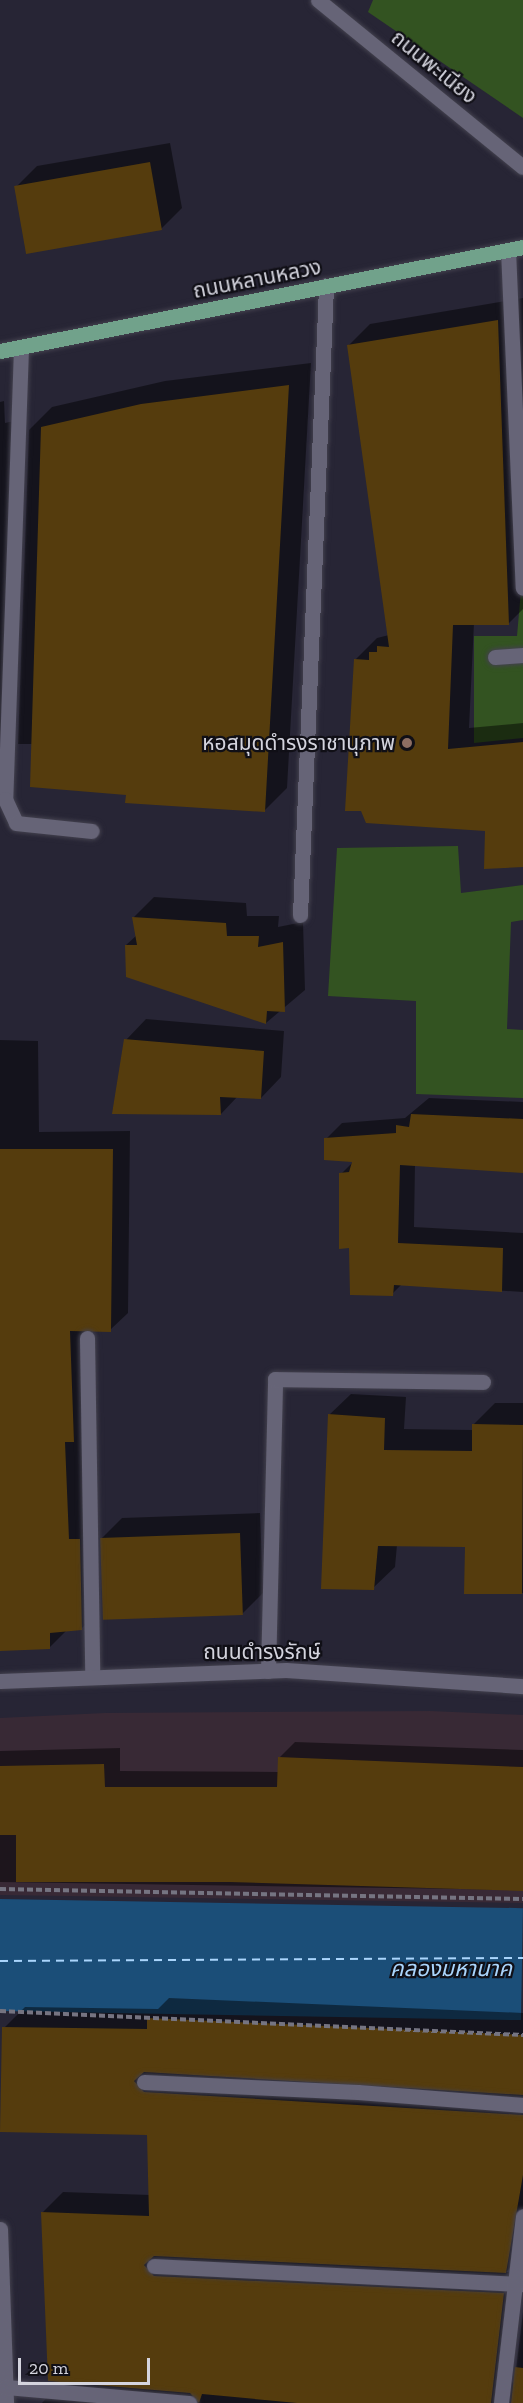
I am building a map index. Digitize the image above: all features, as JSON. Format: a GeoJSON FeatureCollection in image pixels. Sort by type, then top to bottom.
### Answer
{"type":"FeatureCollection","features":[{"type":"Feature","properties":{"kind":"main road","name":"ถนนหลานหลวง"},"geometry":{"type":"LineString","coordinates":[[0,351],[516,248]]}},
{"type":"Feature","properties":{"kind":"street","name":"ถนนพะเนียง"},"geometry":{"type":"LineString","coordinates":[[318,0],[523,167]]}},
{"type":"Feature","properties":{"kind":"street"},"geometry":{"type":"LineString","coordinates":[[516,248],[523,588]]}},
{"type":"Feature","properties":{"kind":"street"},"geometry":{"type":"LineString","coordinates":[[300,915],[326,286]]}},
{"type":"Feature","properties":{"kind":"street"},"geometry":{"type":"LineString","coordinates":[[21,348],[5,799],[16,823],[92,831]]}},
{"type":"Feature","properties":{"kind":"street"},"geometry":{"type":"LineString","coordinates":[[495,657],[523,655]]}},
{"type":"Feature","properties":{"kind":"street"},"geometry":{"type":"LineString","coordinates":[[87,1338],[92,1675]]}},
{"type":"Feature","properties":{"kind":"street"},"geometry":{"type":"LineString","coordinates":[[268,1671],[275,1379],[483,1382]]}},
{"type":"Feature","properties":{"kind":"street","name":"ถนนดำรงรักษ์"},"geometry":{"type":"LineString","coordinates":[[0,1681],[92,1675],[268,1671],[523,1686]]}},
{"type":"Feature","properties":{"kind":"street"},"geometry":{"type":"LineString","coordinates":[[144,2082],[358,2092],[523,2105]]}},
{"type":"Feature","properties":{"kind":"street"},"geometry":{"type":"LineString","coordinates":[[501,2403],[519,2283],[523,2216]]}},
{"type":"Feature","properties":{"kind":"street"},"geometry":{"type":"LineString","coordinates":[[0,2229],[6,2395],[189,2403]]}},
{"type":"Feature","properties":{"kind":"street"},"geometry":{"type":"LineString","coordinates":[[154,2266],[519,2283]]}},
{"type":"Feature","properties":{"kind":"path"},"geometry":{"type":"LineString","coordinates":[[0,1889],[523,1899]]}},
{"type":"Feature","properties":{"kind":"path"},"geometry":{"type":"LineString","coordinates":[[0,2011],[523,2035]]}},
{"type":"Feature","properties":{"kind":"shaded area"},"geometry":{"type":"Polygon","coordinates":[[[430,1711],[523,1715],[523,1903],[0,1895],[0,1718],[105,1713],[430,1711]]]}},
{"type":"Feature","properties":{"kind":"green space"},"geometry":{"type":"Polygon","coordinates":[[[373,0],[523,0],[523,118],[368,12],[373,0]]]}},
{"type":"Feature","properties":{"kind":"green space"},"geometry":{"type":"Polygon","coordinates":[[[523,567],[523,738],[474,743],[474,636],[517,636],[523,567]]]}},
{"type":"Feature","properties":{"kind":"green space"},"geometry":{"type":"Polygon","coordinates":[[[458,846],[461,893],[523,885],[523,920],[511,922],[507,1029],[523,1030],[523,1098],[416,1094],[416,1001],[328,996],[337,848],[458,846]]]}},
{"type":"Feature","properties":{"kind":"water","name":"คลองมหานาค"},"geometry":{"type":"Polygon","coordinates":[[[0,1899],[523,1908],[521,2020],[0,2011],[0,1899]]]}},
{"type":"Feature","properties":{"kind":"building"},"geometry":{"type":"Polygon","coordinates":[[[150,162],[162,230],[26,254],[14,186],[150,162]]]}},
{"type":"Feature","properties":{"kind":"building"},"geometry":{"type":"Polygon","coordinates":[[[498,320],[509,625],[453,625],[448,749],[523,742],[523,867],[484,869],[485,831],[366,823],[361,811],[345,811],[354,659],[369,660],[369,652],[377,652],[377,646],[389,647],[347,345],[498,320]]]}},
{"type":"Feature","properties":{"kind":"building"},"geometry":{"type":"Polygon","coordinates":[[[289,385],[265,812],[125,803],[126,795],[30,787],[41,427],[141,404],[289,385]]]}},
{"type":"Feature","properties":{"kind":"building"},"geometry":{"type":"Polygon","coordinates":[[[132,917],[226,923],[227,936],[259,936],[258,947],[283,942],[285,1012],[267,1011],[266,1024],[126,977],[125,945],[137,945],[132,917]]]}},
{"type":"Feature","properties":{"kind":"building"},"geometry":{"type":"Polygon","coordinates":[[[124,1039],[264,1051],[261,1099],[220,1097],[221,1115],[112,1114],[124,1039]]]}},
{"type":"Feature","properties":{"kind":"building"},"geometry":{"type":"Polygon","coordinates":[[[411,1114],[523,1119],[523,1173],[400,1165],[398,1243],[503,1248],[502,1292],[394,1285],[393,1296],[350,1295],[349,1248],[339,1249],[339,1173],[349,1172],[352,1162],[324,1160],[324,1138],[396,1133],[396,1125],[409,1127],[411,1114]]]}},
{"type":"Feature","properties":{"kind":"building"},"geometry":{"type":"Polygon","coordinates":[[[0,1149],[113,1149],[111,1332],[70,1331],[74,1442],[65,1442],[69,1539],[80,1539],[82,1630],[50,1633],[50,1649],[0,1651],[0,1149]]]}},
{"type":"Feature","properties":{"kind":"building"},"geometry":{"type":"Polygon","coordinates":[[[328,1414],[385,1418],[384,1450],[472,1451],[472,1424],[523,1425],[522,1594],[464,1594],[465,1547],[378,1546],[374,1590],[321,1589],[328,1414]]]}},
{"type":"Feature","properties":{"kind":"building"},"geometry":{"type":"Polygon","coordinates":[[[240,1533],[243,1615],[103,1620],[100,1538],[240,1533]]]}},
{"type":"Feature","properties":{"kind":"building"},"geometry":{"type":"Polygon","coordinates":[[[278,1757],[523,1767],[523,1891],[230,1882],[16,1882],[16,1835],[0,1835],[0,1766],[104,1764],[105,1787],[277,1787],[278,1757]]]}},
{"type":"Feature","properties":{"kind":"building"},"geometry":{"type":"Polygon","coordinates":[[[147,2018],[523,2035],[523,2095],[144,2072],[134,2081],[144,2092],[523,2115],[523,2175],[506,2273],[154,2256],[144,2265],[154,2276],[504,2293],[491,2403],[297,2403],[202,2394],[199,2403],[190,2393],[48,2381],[41,2212],[149,2216],[147,2135],[0,2132],[2,2027],[147,2029],[147,2018]]]}},
{"type":"Feature","properties":{"kind":"building"},"geometry":{"type":"Polygon","coordinates":[[[515,2367],[523,2368],[523,2403],[511,2403],[515,2367]]]}},
{"type":"Feature","properties":{"kind":"ferry route"},"geometry":{"type":"LineString","coordinates":[[0,1961],[523,1958]]}},
{"type":"Feature","properties":{"kind":"place","name":"หอสมุดดำรงราชานุภาพ"},"geometry":{"type":"Point","coordinates":[407,743]}}]}
